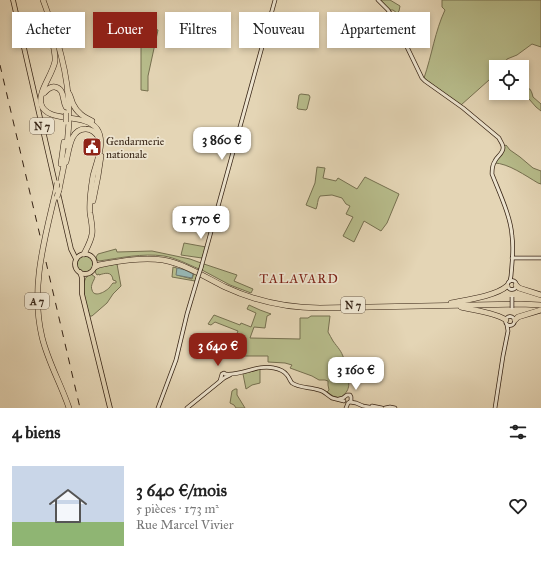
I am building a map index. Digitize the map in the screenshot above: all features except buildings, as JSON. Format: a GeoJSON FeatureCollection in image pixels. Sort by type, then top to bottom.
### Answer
{"type":"FeatureCollection","features":[{"type":"Feature","properties":{"kind":"highway","name":"A 7"},"geometry":{"type":"LineString","coordinates":[[40,0],[44,12]]}},
{"type":"Feature","properties":{"kind":"highway","name":"A 7"},"geometry":{"type":"LineString","coordinates":[[43,0],[60,49],[65,69],[68,92],[68,138],[64,163],[40,258],[37,284],[38,310],[39,324],[46,351],[69,408]]}},
{"type":"Feature","properties":{"kind":"highway"},"geometry":{"type":"LineString","coordinates":[[54,48],[55,60],[43,92],[41,100],[42,106],[51,114],[83,121],[93,125],[97,129],[101,138],[99,154],[93,176],[90,201],[92,234],[85,254]]}},
{"type":"Feature","properties":{"kind":"highway","name":"A 7"},"geometry":{"type":"LineString","coordinates":[[56,48],[64,82],[68,114]]}},
{"type":"Feature","properties":{"kind":"highway"},"geometry":{"type":"LineString","coordinates":[[66,107],[62,93],[59,89],[51,87],[47,89],[42,99],[43,105],[48,111],[54,114],[88,121],[100,131]]}},
{"type":"Feature","properties":{"kind":"highway"},"geometry":{"type":"LineString","coordinates":[[68,92],[77,110],[95,124],[100,131],[102,142],[98,176],[93,200],[95,232],[85,254]]}},
{"type":"Feature","properties":{"kind":"highway","name":"A 7"},"geometry":{"type":"LineString","coordinates":[[68,122],[57,183],[57,197],[42,265],[40,310],[43,330],[49,350],[72,408]]}},
{"type":"Feature","properties":{"kind":"highway"},"geometry":{"type":"LineString","coordinates":[[64,163],[66,162],[71,140],[78,131],[83,129],[88,129],[97,134],[100,142],[99,154]]}},
{"type":"Feature","properties":{"kind":"highway","name":"N 7"},"geometry":{"type":"LineString","coordinates":[[95,261],[101,262],[147,256],[166,258],[194,268],[248,295]]}},
{"type":"Feature","properties":{"kind":"highway","name":"N 7"},"geometry":{"type":"LineString","coordinates":[[95,268],[99,265],[134,260],[163,260],[177,264],[225,287],[248,295],[282,303],[309,306],[521,302],[541,304]]}},
{"type":"Feature","properties":{"kind":"highway"},"geometry":{"type":"LineString","coordinates":[[450,304],[481,297],[503,290],[512,285],[541,295]]}},
{"type":"Feature","properties":{"kind":"highway"},"geometry":{"type":"LineString","coordinates":[[450,304],[492,314],[510,321],[541,310]]}},
{"type":"Feature","properties":{"kind":"main road","name":"N 7"},"geometry":{"type":"LineString","coordinates":[[14,0],[66,230],[71,249],[76,259]]}},
{"type":"Feature","properties":{"kind":"main road","name":"N 7"},"geometry":{"type":"LineString","coordinates":[[68,238],[76,252],[85,254]]}},
{"type":"Feature","properties":{"kind":"main road"},"geometry":{"type":"LineString","coordinates":[[83,297],[84,280],[95,268],[95,261],[92,256],[85,254],[76,259],[75,262],[81,275],[81,291],[110,407]]}},
{"type":"Feature","properties":{"kind":"main road"},"geometry":{"type":"LineString","coordinates":[[80,272],[82,274],[88,274]]}},
{"type":"Feature","properties":{"kind":"street"},"geometry":{"type":"LineString","coordinates":[[158,408],[175,363],[275,0]]}},
{"type":"Feature","properties":{"kind":"street"},"geometry":{"type":"LineString","coordinates":[[378,0],[388,10],[393,18],[422,78],[463,108],[492,132],[502,143],[503,147],[494,163],[492,174],[512,230],[512,309],[503,356],[496,408]]}},
{"type":"Feature","properties":{"kind":"street"},"geometry":{"type":"LineString","coordinates":[[512,258],[541,258]]}},
{"type":"Feature","properties":{"kind":"street"},"geometry":{"type":"LineString","coordinates":[[187,408],[224,376],[260,367],[273,368],[286,373],[291,382],[302,387],[321,390],[331,397],[374,408]]}},
{"type":"Feature","properties":{"kind":"street"},"geometry":{"type":"LineString","coordinates":[[346,408],[347,401]]}},
{"type":"Feature","properties":{"kind":"street"},"geometry":{"type":"LineString","coordinates":[[361,404],[384,408],[395,408]]}},
{"type":"Feature","properties":{"kind":"green space"},"geometry":{"type":"Polygon","coordinates":[[[380,0],[390,0],[400,6],[398,12],[390,10],[380,0]]]}},
{"type":"Feature","properties":{"kind":"green space"},"geometry":{"type":"Polygon","coordinates":[[[442,0],[541,0],[541,47],[532,44],[517,55],[506,60],[489,60],[489,80],[461,105],[424,78],[445,10],[442,7],[442,0]]]}},
{"type":"Feature","properties":{"kind":"green space"},"geometry":{"type":"Polygon","coordinates":[[[141,48],[154,48],[148,76],[148,91],[141,90],[141,48]]]}},
{"type":"Feature","properties":{"kind":"green space"},"geometry":{"type":"Polygon","coordinates":[[[529,89],[533,97],[541,104],[541,111],[529,99],[529,89]]]}},
{"type":"Feature","properties":{"kind":"green space"},"geometry":{"type":"Polygon","coordinates":[[[299,95],[309,95],[310,97],[306,110],[297,108],[299,95]]]}},
{"type":"Feature","properties":{"kind":"green space"},"geometry":{"type":"Polygon","coordinates":[[[506,145],[510,150],[533,168],[541,171],[541,184],[511,167],[494,163],[503,147],[506,145]]]}},
{"type":"Feature","properties":{"kind":"green space"},"geometry":{"type":"Polygon","coordinates":[[[317,167],[325,168],[323,178],[336,181],[338,178],[357,189],[365,177],[399,194],[387,223],[381,231],[364,221],[354,242],[343,236],[353,217],[346,214],[350,206],[346,204],[342,198],[332,195],[320,196],[316,209],[306,205],[315,183],[317,167]]]}},
{"type":"Feature","properties":{"kind":"green space"},"geometry":{"type":"Polygon","coordinates":[[[184,243],[206,247],[202,258],[181,255],[184,243]]]}},
{"type":"Feature","properties":{"kind":"green space"},"geometry":{"type":"Polygon","coordinates":[[[116,249],[117,252],[152,251],[190,259],[201,263],[199,269],[173,258],[156,255],[97,260],[96,257],[98,254],[116,249]]]}},
{"type":"Feature","properties":{"kind":"green space"},"geometry":{"type":"Polygon","coordinates":[[[82,256],[88,256],[93,261],[91,270],[88,272],[82,272],[77,267],[77,261],[82,256]]]}},
{"type":"Feature","properties":{"kind":"green space"},"geometry":{"type":"Polygon","coordinates":[[[117,264],[121,286],[107,303],[92,316],[89,316],[84,293],[84,281],[91,274],[95,277],[91,286],[93,292],[97,294],[102,292],[109,288],[113,283],[116,283],[116,281],[113,280],[110,274],[106,273],[97,275],[95,272],[97,267],[117,264]]]}},
{"type":"Feature","properties":{"kind":"green space"},"geometry":{"type":"Polygon","coordinates":[[[204,264],[237,275],[234,281],[253,289],[251,293],[230,285],[202,270],[204,264]]]}},
{"type":"Feature","properties":{"kind":"green space"},"geometry":{"type":"Polygon","coordinates":[[[173,267],[177,268],[177,275],[192,279],[194,273],[197,275],[195,281],[172,277],[173,267]]]}},
{"type":"Feature","properties":{"kind":"green space"},"geometry":{"type":"Polygon","coordinates":[[[249,305],[271,314],[267,316],[265,328],[254,327],[250,338],[300,339],[300,318],[308,318],[311,316],[330,316],[328,332],[341,351],[344,359],[332,361],[333,373],[348,372],[348,390],[344,395],[340,398],[333,396],[327,392],[329,390],[328,381],[319,380],[290,368],[292,365],[268,362],[268,356],[239,356],[240,350],[231,347],[238,331],[215,322],[211,325],[208,324],[214,315],[240,325],[241,323],[251,327],[256,313],[247,309],[249,305]]]}},
{"type":"Feature","properties":{"kind":"green space"},"geometry":{"type":"Polygon","coordinates":[[[260,369],[260,383],[252,385],[246,389],[243,374],[260,369]]]}},
{"type":"Feature","properties":{"kind":"green space"},"geometry":{"type":"Polygon","coordinates":[[[237,389],[237,395],[245,408],[236,408],[230,403],[232,391],[237,389]]]}},
{"type":"Feature","properties":{"kind":"water"},"geometry":{"type":"Polygon","coordinates":[[[177,268],[193,274],[192,278],[176,275],[177,268]]]}},
{"type":"Feature","properties":{"kind":"railway"},"geometry":{"type":"LineString","coordinates":[[0,65],[41,240]]}},
{"type":"Feature","properties":{"kind":"railway"},"geometry":{"type":"LineString","coordinates":[[46,262],[80,408]]}},
{"type":"Feature","properties":{"kind":"place","name":"Gendarmerie nationale"},"geometry":{"type":"Point","coordinates":[92,147]}},
{"type":"Feature","properties":{"kind":"district","name":"TALAVARD"},"geometry":{"type":"Point","coordinates":[299,278]}}]}
